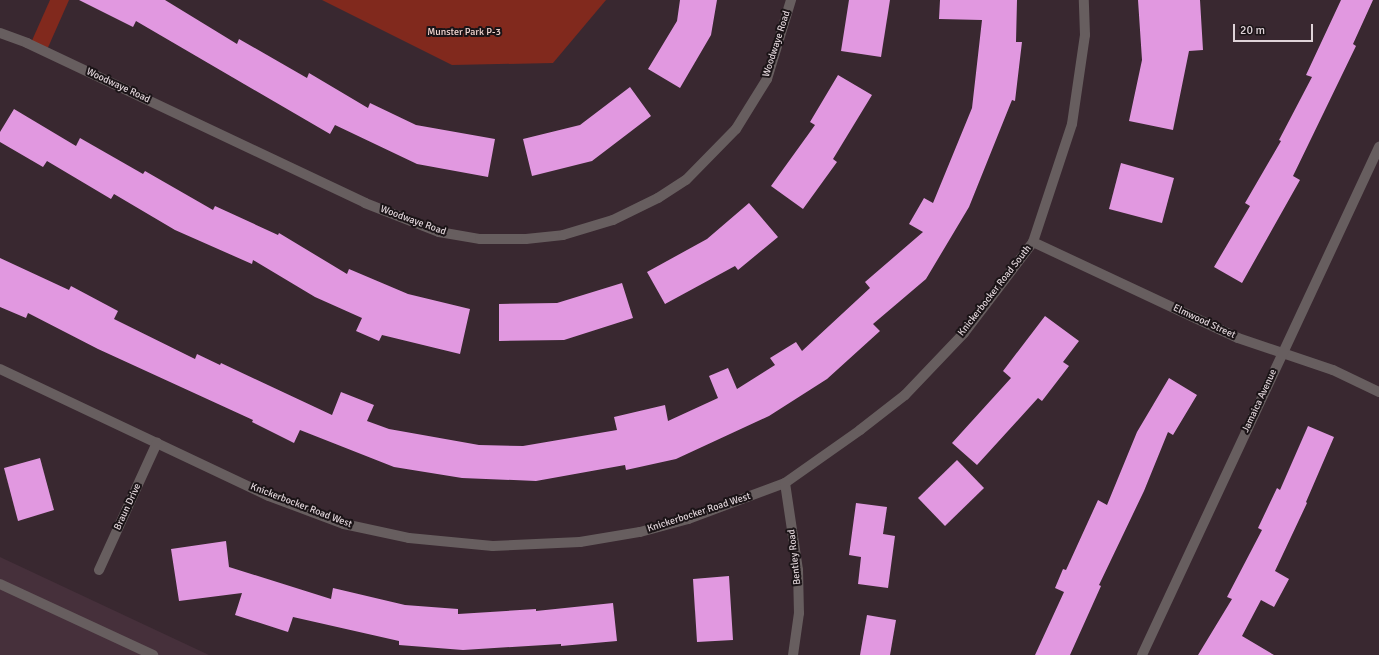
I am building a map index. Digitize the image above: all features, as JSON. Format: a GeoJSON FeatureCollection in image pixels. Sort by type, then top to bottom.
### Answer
{"type":"FeatureCollection","features":[{"type":"Feature","properties":{"kind":"street","name":"Woodwaye Road"},"geometry":{"type":"LineString","coordinates":[[0,33],[27,43],[364,203],[438,232],[480,239],[526,239],[563,235],[613,220],[658,198],[686,180],[736,129],[767,79],[791,0]]}},
{"type":"Feature","properties":{"kind":"street","name":"Knickerbocker Road South"},"geometry":{"type":"LineString","coordinates":[[785,483],[860,430],[905,395],[964,333],[1033,242],[1072,124],[1085,35],[1084,0]]}},
{"type":"Feature","properties":{"kind":"street","name":"Jamaica Avenue"},"geometry":{"type":"LineString","coordinates":[[1142,655],[1379,147]]}},
{"type":"Feature","properties":{"kind":"street","name":"Elmwood Street"},"geometry":{"type":"LineString","coordinates":[[1033,242],[1238,338],[1333,370],[1379,392]]}},
{"type":"Feature","properties":{"kind":"street","name":"Knickerbocker Road West"},"geometry":{"type":"LineString","coordinates":[[0,369],[269,496],[344,524],[410,538],[493,546],[580,542],[640,532],[688,519],[785,483]]}},
{"type":"Feature","properties":{"kind":"street","name":"Braun Drive"},"geometry":{"type":"LineString","coordinates":[[99,570],[157,443]]}},
{"type":"Feature","properties":{"kind":"street","name":"Bentley Road"},"geometry":{"type":"LineString","coordinates":[[785,483],[798,570],[799,613],[793,655]]}},
{"type":"Feature","properties":{"kind":"street"},"geometry":{"type":"LineString","coordinates":[[0,584],[153,655]]}},
{"type":"Feature","properties":{"kind":"shaded area"},"geometry":{"type":"Polygon","coordinates":[[[0,557],[209,655],[0,655],[0,557]]]}},
{"type":"Feature","properties":{"kind":"green space"},"geometry":{"type":"Polygon","coordinates":[[[50,0],[69,0],[46,52],[30,45],[50,0]]]}},
{"type":"Feature","properties":{"kind":"green space","name":"Munster Park P-3"},"geometry":{"type":"Polygon","coordinates":[[[322,0],[606,0],[553,63],[452,65],[322,0]]]}},
{"type":"Feature","properties":{"kind":"building"},"geometry":{"type":"Polygon","coordinates":[[[79,0],[165,0],[237,44],[239,39],[307,78],[309,73],[368,108],[370,103],[416,125],[495,139],[488,177],[417,164],[335,125],[330,134],[136,21],[133,27],[79,0]]]}},
{"type":"Feature","properties":{"kind":"building"},"geometry":{"type":"Polygon","coordinates":[[[680,0],[717,0],[711,35],[680,88],[648,69],[677,21],[680,0]]]}},
{"type":"Feature","properties":{"kind":"building"},"geometry":{"type":"Polygon","coordinates":[[[849,0],[890,0],[881,57],[841,51],[849,0]]]}},
{"type":"Feature","properties":{"kind":"building"},"geometry":{"type":"Polygon","coordinates":[[[940,0],[1017,0],[1016,42],[1022,42],[1015,101],[1012,100],[969,207],[926,279],[873,324],[880,331],[827,379],[769,416],[676,459],[626,470],[625,465],[536,481],[462,478],[394,467],[300,430],[294,443],[252,422],[253,420],[98,349],[28,313],[26,318],[0,307],[0,258],[69,290],[71,286],[118,311],[114,319],[195,359],[197,354],[220,365],[221,363],[332,415],[341,392],[374,405],[367,421],[389,429],[479,445],[523,446],[617,430],[614,417],[665,405],[668,421],[718,398],[709,376],[728,368],[737,389],[775,365],[770,358],[796,342],[802,351],[870,288],[865,282],[923,232],[909,224],[924,198],[933,203],[972,108],[982,20],[939,19],[940,0]]]}},
{"type":"Feature","properties":{"kind":"building"},"geometry":{"type":"Polygon","coordinates":[[[1138,0],[1200,0],[1203,50],[1189,51],[1173,130],[1129,121],[1142,60],[1138,0]]]}},
{"type":"Feature","properties":{"kind":"building"},"geometry":{"type":"Polygon","coordinates":[[[1341,0],[1373,0],[1353,44],[1356,46],[1293,176],[1300,180],[1242,283],[1214,267],[1250,206],[1245,203],[1281,141],[1279,140],[1312,77],[1306,75],[1341,0]]]}},
{"type":"Feature","properties":{"kind":"building"},"geometry":{"type":"Polygon","coordinates":[[[838,75],[872,95],[833,159],[837,162],[803,209],[771,186],[815,125],[810,122],[838,75]]]}},
{"type":"Feature","properties":{"kind":"building"},"geometry":{"type":"Polygon","coordinates":[[[630,87],[651,116],[592,161],[532,176],[523,139],[580,125],[630,87]]]}},
{"type":"Feature","properties":{"kind":"building"},"geometry":{"type":"Polygon","coordinates":[[[14,109],[76,146],[80,138],[143,174],[145,171],[213,210],[215,206],[278,235],[279,233],[347,274],[349,269],[408,294],[470,309],[460,354],[382,335],[379,341],[356,331],[362,318],[315,297],[253,260],[252,264],[175,230],[114,194],[111,199],[47,161],[43,167],[0,142],[0,132],[14,109]]]}},
{"type":"Feature","properties":{"kind":"building"},"geometry":{"type":"Polygon","coordinates":[[[1121,163],[1174,178],[1162,223],[1109,209],[1121,163]]]}},
{"type":"Feature","properties":{"kind":"building"},"geometry":{"type":"Polygon","coordinates":[[[749,203],[778,237],[738,270],[735,266],[665,304],[647,272],[707,239],[749,203]]]}},
{"type":"Feature","properties":{"kind":"building"},"geometry":{"type":"Polygon","coordinates":[[[622,283],[633,318],[564,340],[499,341],[499,304],[557,303],[622,283]]]}},
{"type":"Feature","properties":{"kind":"building"},"geometry":{"type":"Polygon","coordinates":[[[1045,316],[1079,341],[1063,362],[1069,366],[1042,401],[1038,398],[977,465],[952,443],[1011,378],[1003,371],[1045,316]]]}},
{"type":"Feature","properties":{"kind":"building"},"geometry":{"type":"Polygon","coordinates":[[[1169,378],[1197,395],[1173,435],[1168,432],[1144,491],[1099,585],[1101,586],[1070,655],[1035,655],[1064,592],[1055,588],[1063,569],[1066,570],[1098,500],[1107,505],[1137,432],[1169,378]]]}},
{"type":"Feature","properties":{"kind":"building"},"geometry":{"type":"Polygon","coordinates":[[[1308,426],[1334,437],[1306,502],[1307,503],[1275,571],[1289,579],[1274,607],[1261,600],[1242,636],[1274,655],[1198,655],[1232,599],[1227,597],[1262,530],[1258,528],[1277,488],[1280,490],[1308,426]]]}},
{"type":"Feature","properties":{"kind":"building"},"geometry":{"type":"Polygon","coordinates":[[[40,458],[54,510],[18,521],[4,468],[40,458]]]}},
{"type":"Feature","properties":{"kind":"building"},"geometry":{"type":"Polygon","coordinates":[[[957,460],[984,488],[945,526],[918,498],[957,460]]]}},
{"type":"Feature","properties":{"kind":"building"},"geometry":{"type":"Polygon","coordinates":[[[856,503],[887,507],[883,534],[895,536],[888,588],[858,584],[861,557],[849,555],[856,503]]]}},
{"type":"Feature","properties":{"kind":"building"},"geometry":{"type":"Polygon","coordinates":[[[226,541],[229,567],[331,599],[333,588],[405,605],[458,609],[458,614],[536,609],[536,611],[613,603],[617,641],[561,646],[561,644],[463,650],[399,645],[399,641],[293,617],[288,632],[235,615],[242,593],[179,601],[171,549],[226,541]]]}},
{"type":"Feature","properties":{"kind":"building"},"geometry":{"type":"Polygon","coordinates":[[[729,576],[733,640],[697,642],[693,579],[729,576]]]}},
{"type":"Feature","properties":{"kind":"building"},"geometry":{"type":"Polygon","coordinates":[[[867,615],[896,620],[890,655],[860,655],[867,615]]]}}]}
